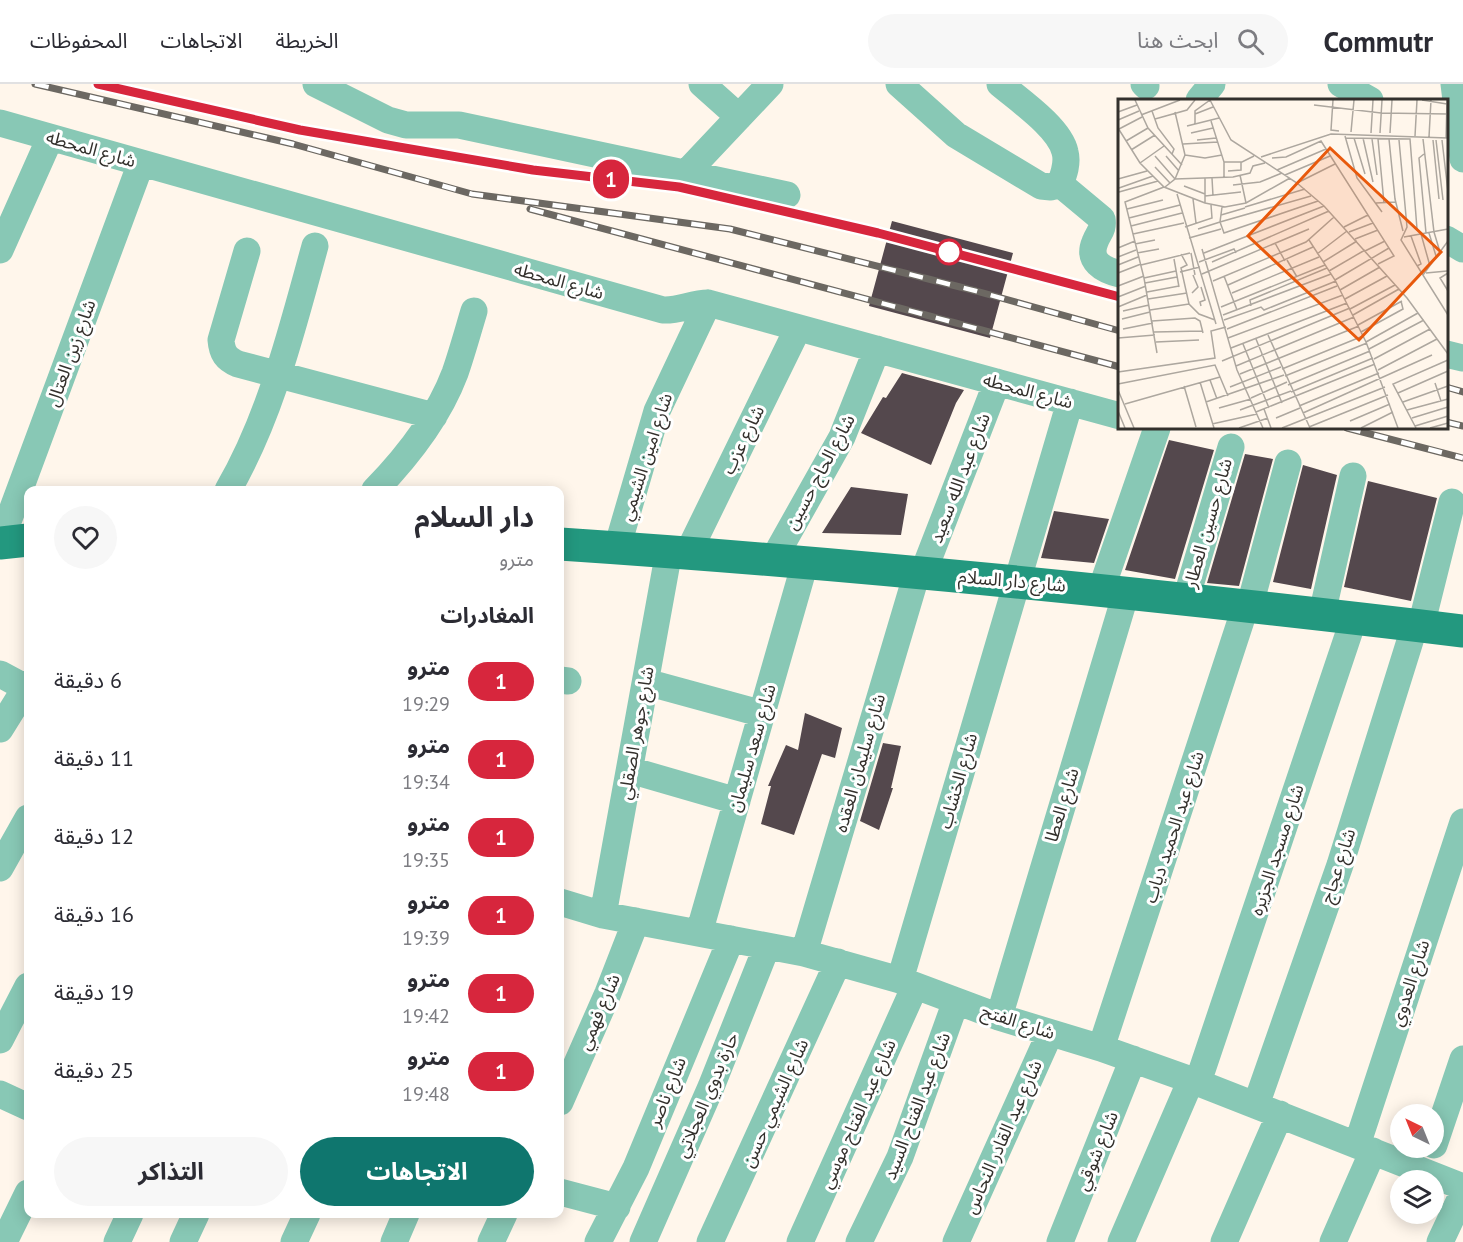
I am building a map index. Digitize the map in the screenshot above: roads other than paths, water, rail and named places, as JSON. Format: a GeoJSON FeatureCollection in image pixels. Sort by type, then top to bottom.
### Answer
{"type":"FeatureCollection","features":[{"type":"Feature","properties":{"kind":"main road"},"geometry":{"type":"LineString","coordinates":[[0,543],[24,540]]}},
{"type":"Feature","properties":{"kind":"main road","name":"شارع دار السلام"},"geometry":{"type":"LineString","coordinates":[[564,544],[1016,581],[1248,605],[1463,631]]}},
{"type":"Feature","properties":{"kind":"street"},"geometry":{"type":"LineString","coordinates":[[316,84],[388,120],[406,124],[459,125],[787,195]]}},
{"type":"Feature","properties":{"kind":"street"},"geometry":{"type":"LineString","coordinates":[[702,84],[739,117]]}},
{"type":"Feature","properties":{"kind":"street"},"geometry":{"type":"LineString","coordinates":[[687,172],[770,84]]}},
{"type":"Feature","properties":{"kind":"street"},"geometry":{"type":"LineString","coordinates":[[899,84],[956,135],[1041,186],[1051,187],[1060,184],[1066,169],[1065,153],[1059,138],[1000,84]]}},
{"type":"Feature","properties":{"kind":"street"},"geometry":{"type":"LineString","coordinates":[[1341,84],[1368,99]]}},
{"type":"Feature","properties":{"kind":"street"},"geometry":{"type":"LineString","coordinates":[[1447,87],[1463,159]]}},
{"type":"Feature","properties":{"kind":"street","name":"شارع المحطه"},"geometry":{"type":"LineString","coordinates":[[0,123],[663,310],[708,303],[1118,416]]}},
{"type":"Feature","properties":{"kind":"street"},"geometry":{"type":"LineString","coordinates":[[0,250],[50,138]]}},
{"type":"Feature","properties":{"kind":"street"},"geometry":{"type":"LineString","coordinates":[[1448,146],[1462,154]]}},
{"type":"Feature","properties":{"kind":"street","name":"شارع زين العتال"},"geometry":{"type":"LineString","coordinates":[[0,543],[141,163]]}},
{"type":"Feature","properties":{"kind":"street"},"geometry":{"type":"LineString","coordinates":[[1060,184],[1102,219],[1102,229]]}},
{"type":"Feature","properties":{"kind":"street"},"geometry":{"type":"LineString","coordinates":[[1118,207],[1095,240],[1093,249],[1094,258],[1099,266],[1118,274]]}},
{"type":"Feature","properties":{"kind":"street"},"geometry":{"type":"LineString","coordinates":[[1448,240],[1463,249]]}},
{"type":"Feature","properties":{"kind":"street"},"geometry":{"type":"LineString","coordinates":[[230,486],[239,471],[279,375],[315,246]]}},
{"type":"Feature","properties":{"kind":"street"},"geometry":{"type":"LineString","coordinates":[[248,251],[221,339],[222,351],[228,360],[434,416]]}},
{"type":"Feature","properties":{"kind":"street","name":"شارع امين الشيمي"},"geometry":{"type":"LineString","coordinates":[[617,548],[657,411],[708,303]]}},
{"type":"Feature","properties":{"kind":"street"},"geometry":{"type":"LineString","coordinates":[[379,486],[416,444],[434,416],[455,374],[474,311]]}},
{"type":"Feature","properties":{"kind":"street","name":"شارع عزب"},"geometry":{"type":"LineString","coordinates":[[679,552],[798,328]]}},
{"type":"Feature","properties":{"kind":"street","name":"شارع الحاج حسين"},"geometry":{"type":"LineString","coordinates":[[789,562],[877,350]]}},
{"type":"Feature","properties":{"kind":"street"},"geometry":{"type":"LineString","coordinates":[[1448,354],[1463,358]]}},
{"type":"Feature","properties":{"kind":"street","name":"شارع عبد الله سعيد"},"geometry":{"type":"LineString","coordinates":[[920,573],[997,382]]}},
{"type":"Feature","properties":{"kind":"street","name":"شارع الخشاب"},"geometry":{"type":"LineString","coordinates":[[908,983],[1016,581],[1070,402]]}},
{"type":"Feature","properties":{"kind":"street","name":"شارع العطا"},"geometry":{"type":"LineString","coordinates":[[999,1017],[1157,429]]}},
{"type":"Feature","properties":{"kind":"street","name":"شارع حسين العطار"},"geometry":{"type":"LineString","coordinates":[[1186,599],[1231,447]]}},
{"type":"Feature","properties":{"kind":"street","name":"شارع عبد الحميد دياب"},"geometry":{"type":"LineString","coordinates":[[1101,1048],[1248,605],[1288,463]]}},
{"type":"Feature","properties":{"kind":"street","name":"شارع مسجد الجزيره"},"geometry":{"type":"LineString","coordinates":[[1121,1242],[1217,1031],[1338,616],[1353,476]]}},
{"type":"Feature","properties":{"kind":"street","name":"شارع عجاج"},"geometry":{"type":"LineString","coordinates":[[1224,1242],[1268,1110],[1340,865],[1418,625],[1452,502]]}},
{"type":"Feature","properties":{"kind":"street","name":"شارع جوهر الصقلي"},"geometry":{"type":"LineString","coordinates":[[603,915],[646,682],[679,552]]}},
{"type":"Feature","properties":{"kind":"street","name":"شارع سعد سليمان"},"geometry":{"type":"LineString","coordinates":[[699,933],[762,714],[789,562]]}},
{"type":"Feature","properties":{"kind":"street","name":"شارع سليمان العقده"},"geometry":{"type":"LineString","coordinates":[[804,953],[920,573]]}},
{"type":"Feature","properties":{"kind":"street"},"geometry":{"type":"LineString","coordinates":[[0,675],[24,685]]}},
{"type":"Feature","properties":{"kind":"street"},"geometry":{"type":"LineString","coordinates":[[646,682],[762,714]]}},
{"type":"Feature","properties":{"kind":"street"},"geometry":{"type":"LineString","coordinates":[[0,729],[24,691]]}},
{"type":"Feature","properties":{"kind":"street"},"geometry":{"type":"LineString","coordinates":[[630,770],[737,801]]}},
{"type":"Feature","properties":{"kind":"street","name":"شارع العدوي"},"geometry":{"type":"LineString","coordinates":[[1333,1242],[1365,1148],[1463,822]]}},
{"type":"Feature","properties":{"kind":"street"},"geometry":{"type":"LineString","coordinates":[[0,868],[24,825]]}},
{"type":"Feature","properties":{"kind":"street","name":"شارع الفتح"},"geometry":{"type":"LineString","coordinates":[[564,903],[603,915],[804,953],[838,962],[908,983],[999,1017],[1133,1059],[1365,1148],[1390,1151]]}},
{"type":"Feature","properties":{"kind":"street","name":"شارع فهمي"},"geometry":{"type":"LineString","coordinates":[[564,1093],[608,993],[636,921]]}},
{"type":"Feature","properties":{"kind":"street","name":"شارع ناصر"},"geometry":{"type":"LineString","coordinates":[[598,1242],[640,1158],[731,939]]}},
{"type":"Feature","properties":{"kind":"street","name":"حارة بدوي العجلاتي"},"geometry":{"type":"LineString","coordinates":[[643,1242],[711,1087],[767,946]]}},
{"type":"Feature","properties":{"kind":"street","name":"شارع الشيمي حسن"},"geometry":{"type":"LineString","coordinates":[[710,1242],[838,962]]}},
{"type":"Feature","properties":{"kind":"street","name":"شارع عبد الفتاح موسي"},"geometry":{"type":"LineString","coordinates":[[800,1242],[908,983]]}},
{"type":"Feature","properties":{"kind":"street"},"geometry":{"type":"LineString","coordinates":[[0,1040],[24,994]]}},
{"type":"Feature","properties":{"kind":"street","name":"شارع عبد الفتاح السيد"},"geometry":{"type":"LineString","coordinates":[[858,1242],[900,1157],[957,1001]]}},
{"type":"Feature","properties":{"kind":"street","name":"شارع عبد القادر النحاس"},"geometry":{"type":"LineString","coordinates":[[956,1242],[1050,1033]]}},
{"type":"Feature","properties":{"kind":"street","name":"شارع شوقي"},"geometry":{"type":"LineString","coordinates":[[1060,1242],[1133,1059]]}},
{"type":"Feature","properties":{"kind":"street"},"geometry":{"type":"LineString","coordinates":[[1444,1116],[1463,1059]]}},
{"type":"Feature","properties":{"kind":"street"},"geometry":{"type":"LineString","coordinates":[[0,1095],[24,1105]]}},
{"type":"Feature","properties":{"kind":"street","name":"شارع الفتح"},"geometry":{"type":"LineString","coordinates":[[1434,1158],[1463,1187]]}},
{"type":"Feature","properties":{"kind":"street"},"geometry":{"type":"LineString","coordinates":[[564,1193],[617,1207]]}},
{"type":"Feature","properties":{"kind":"street"},"geometry":{"type":"LineString","coordinates":[[1440,1242],[1463,1193]]}},
{"type":"Feature","properties":{"kind":"street"},"geometry":{"type":"LineString","coordinates":[[4,1242],[24,1201]]}},
{"type":"Feature","properties":{"kind":"street"},"geometry":{"type":"LineString","coordinates":[[117,1242],[128,1218]]}},
{"type":"Feature","properties":{"kind":"street"},"geometry":{"type":"LineString","coordinates":[[183,1242],[194,1218]]}},
{"type":"Feature","properties":{"kind":"street"},"geometry":{"type":"LineString","coordinates":[[294,1242],[305,1218]]}},
{"type":"Feature","properties":{"kind":"street"},"geometry":{"type":"LineString","coordinates":[[394,1242],[404,1218]]}},
{"type":"Feature","properties":{"kind":"street"},"geometry":{"type":"LineString","coordinates":[[490,1242],[502,1218]]}},
{"type":"Feature","properties":{"kind":"railway"},"geometry":{"type":"LineString","coordinates":[[35,84],[293,144],[472,194],[730,229],[976,291],[1118,330]]}},
{"type":"Feature","properties":{"kind":"railway"},"geometry":{"type":"LineString","coordinates":[[98,84],[300,130],[533,170],[679,187],[878,233],[1118,296]]}},
{"type":"Feature","properties":{"kind":"railway"},"geometry":{"type":"LineString","coordinates":[[530,209],[1118,366]]}},
{"type":"Feature","properties":{"kind":"railway"},"geometry":{"type":"LineString","coordinates":[[1448,388],[1463,392]]}},
{"type":"Feature","properties":{"kind":"railway"},"geometry":{"type":"LineString","coordinates":[[1448,422],[1463,426]]}},
{"type":"Feature","properties":{"kind":"railway"},"geometry":{"type":"LineString","coordinates":[[1351,429],[1463,458]]}},
{"type":"Feature","properties":{"kind":"metro line","name":"1"},"geometry":{"type":"LineString","coordinates":[[98,84],[300,130],[533,170],[679,187],[878,233],[1118,296]]}}]}
